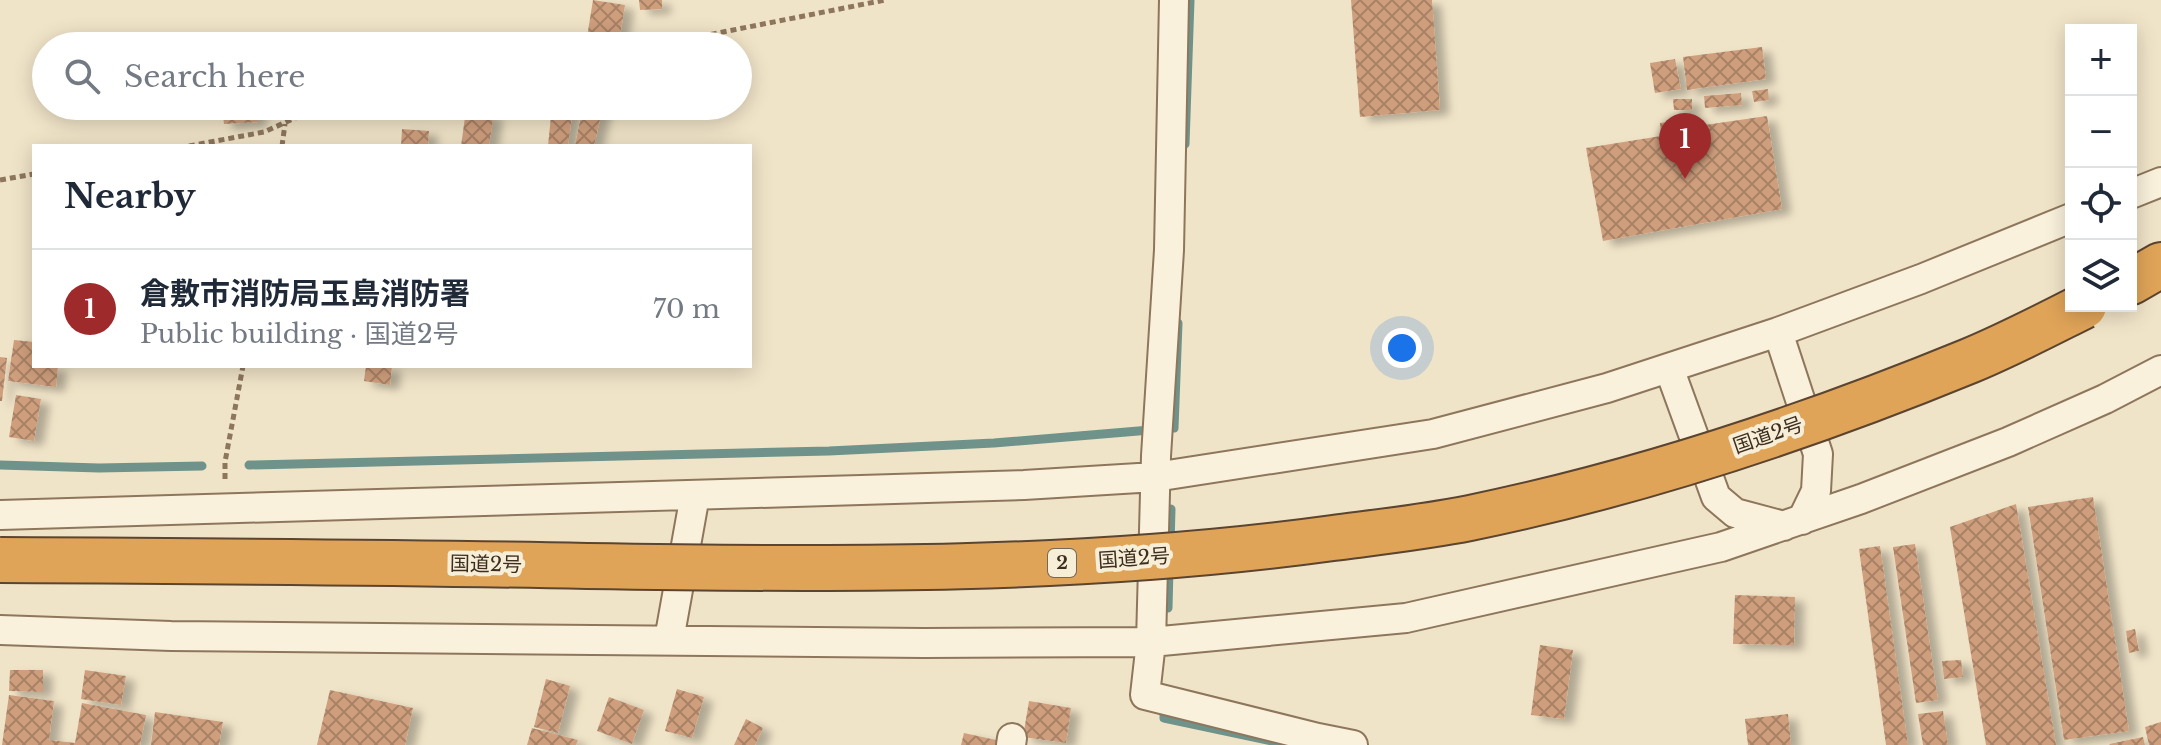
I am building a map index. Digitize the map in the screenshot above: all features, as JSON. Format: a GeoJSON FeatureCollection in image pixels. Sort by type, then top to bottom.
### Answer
{"type":"FeatureCollection","features":[{"type":"Feature","properties":{"kind":"highway"},"geometry":{"type":"LineString","coordinates":[[2137,279],[2161,265]]}},
{"type":"Feature","properties":{"kind":"highway","name":"国道2号"},"geometry":{"type":"LineString","coordinates":[[0,560],[811,569],[1001,566],[1251,549],[1466,519],[1570,495],[1722,451],[1847,408],[1973,360],[2072,312]]}},
{"type":"Feature","properties":{"kind":"street"},"geometry":{"type":"LineString","coordinates":[[1174,0],[1169,250],[1157,431],[1151,642],[1145,695],[1353,745]]}},
{"type":"Feature","properties":{"kind":"street"},"geometry":{"type":"LineString","coordinates":[[2137,192],[2161,182]]}},
{"type":"Feature","properties":{"kind":"street"},"geometry":{"type":"LineString","coordinates":[[0,515],[1009,485],[1155,477],[1433,434],[1607,388],[1778,332],[1921,279],[2065,220]]}},
{"type":"Feature","properties":{"kind":"street"},"geometry":{"type":"LineString","coordinates":[[1778,332],[1818,454],[1816,491],[1793,523]]}},
{"type":"Feature","properties":{"kind":"street"},"geometry":{"type":"LineString","coordinates":[[1669,368],[1716,497],[1735,513],[1793,523]]}},
{"type":"Feature","properties":{"kind":"street"},"geometry":{"type":"LineString","coordinates":[[0,630],[171,636],[1151,642],[1406,618],[1721,547],[1861,499],[2008,442],[2161,370]]}},
{"type":"Feature","properties":{"kind":"street"},"geometry":{"type":"LineString","coordinates":[[669,640],[695,495]]}},
{"type":"Feature","properties":{"kind":"path"},"geometry":{"type":"LineString","coordinates":[[723,32],[885,0]]}},
{"type":"Feature","properties":{"kind":"path"},"geometry":{"type":"LineString","coordinates":[[200,144],[264,132],[291,120]]}},
{"type":"Feature","properties":{"kind":"path"},"geometry":{"type":"LineString","coordinates":[[282,144],[285,123]]}},
{"type":"Feature","properties":{"kind":"path"},"geometry":{"type":"LineString","coordinates":[[0,180],[32,174]]}},
{"type":"Feature","properties":{"kind":"path"},"geometry":{"type":"LineString","coordinates":[[224,509],[225,462],[243,368]]}},
{"type":"Feature","properties":{"kind":"building"},"geometry":{"type":"Polygon","coordinates":[[[593,0],[625,5],[621,32],[588,32],[593,0]]]}},
{"type":"Feature","properties":{"kind":"building"},"geometry":{"type":"Polygon","coordinates":[[[639,0],[662,0],[662,9],[640,10],[639,0]]]}},
{"type":"Feature","properties":{"kind":"building"},"geometry":{"type":"Polygon","coordinates":[[[1351,0],[1432,0],[1440,110],[1360,117],[1351,0]]]}},
{"type":"Feature","properties":{"kind":"building"},"geometry":{"type":"Polygon","coordinates":[[[1762,47],[1766,79],[1687,90],[1683,57],[1762,47]]]}},
{"type":"Feature","properties":{"kind":"building"},"geometry":{"type":"Polygon","coordinates":[[[1675,59],[1681,89],[1655,93],[1650,63],[1675,59]]]}},
{"type":"Feature","properties":{"kind":"building"},"geometry":{"type":"Polygon","coordinates":[[[1768,89],[1769,100],[1754,102],[1752,91],[1768,89]]]}},
{"type":"Feature","properties":{"kind":"building"},"geometry":{"type":"Polygon","coordinates":[[[1741,93],[1742,105],[1705,108],[1704,96],[1741,93]]]}},
{"type":"Feature","properties":{"kind":"building"},"geometry":{"type":"Polygon","coordinates":[[[1673,99],[1692,99],[1692,110],[1674,110],[1673,99]]]}},
{"type":"Feature","properties":{"kind":"building"},"geometry":{"type":"Polygon","coordinates":[[[1767,116],[1782,209],[1603,241],[1586,148],[1661,136],[1660,123],[1690,119],[1691,127],[1767,116]]]}},
{"type":"Feature","properties":{"kind":"building"},"geometry":{"type":"Polygon","coordinates":[[[224,120],[258,120],[258,122],[224,124],[224,120]]]}},
{"type":"Feature","properties":{"kind":"building"},"geometry":{"type":"Polygon","coordinates":[[[465,120],[493,120],[489,144],[461,144],[465,120]]]}},
{"type":"Feature","properties":{"kind":"building"},"geometry":{"type":"Polygon","coordinates":[[[551,120],[571,120],[568,144],[548,144],[551,120]]]}},
{"type":"Feature","properties":{"kind":"building"},"geometry":{"type":"Polygon","coordinates":[[[580,120],[600,120],[594,144],[575,144],[580,120]]]}},
{"type":"Feature","properties":{"kind":"building"},"geometry":{"type":"Polygon","coordinates":[[[402,129],[429,131],[428,144],[401,144],[402,129]]]}},
{"type":"Feature","properties":{"kind":"building"},"geometry":{"type":"Polygon","coordinates":[[[14,340],[32,342],[32,368],[58,368],[56,387],[8,381],[14,340]]]}},
{"type":"Feature","properties":{"kind":"building"},"geometry":{"type":"Polygon","coordinates":[[[0,357],[7,358],[2,401],[0,401],[0,357]]]}},
{"type":"Feature","properties":{"kind":"building"},"geometry":{"type":"Polygon","coordinates":[[[366,368],[392,368],[390,385],[364,381],[366,368]]]}},
{"type":"Feature","properties":{"kind":"building"},"geometry":{"type":"Polygon","coordinates":[[[16,395],[41,399],[34,441],[9,437],[16,395]]]}},
{"type":"Feature","properties":{"kind":"building"},"geometry":{"type":"Polygon","coordinates":[[[2093,497],[2129,731],[2064,740],[2028,507],[2093,497]]]}},
{"type":"Feature","properties":{"kind":"building"},"geometry":{"type":"Polygon","coordinates":[[[2016,504],[2056,745],[1986,745],[1950,527],[2016,504]]]}},
{"type":"Feature","properties":{"kind":"building"},"geometry":{"type":"Polygon","coordinates":[[[1915,544],[1938,700],[1916,703],[1893,547],[1915,544]]]}},
{"type":"Feature","properties":{"kind":"building"},"geometry":{"type":"Polygon","coordinates":[[[1880,546],[1908,745],[1886,745],[1859,549],[1880,546]]]}},
{"type":"Feature","properties":{"kind":"building"},"geometry":{"type":"Polygon","coordinates":[[[1735,595],[1795,597],[1794,645],[1733,644],[1735,595]]]}},
{"type":"Feature","properties":{"kind":"building"},"geometry":{"type":"Polygon","coordinates":[[[2135,629],[2139,651],[2129,653],[2126,631],[2135,629]]]}},
{"type":"Feature","properties":{"kind":"building"},"geometry":{"type":"Polygon","coordinates":[[[1540,645],[1573,650],[1564,719],[1531,715],[1540,645]]]}},
{"type":"Feature","properties":{"kind":"building"},"geometry":{"type":"Polygon","coordinates":[[[1961,660],[1963,677],[1944,679],[1942,661],[1961,660]]]}},
{"type":"Feature","properties":{"kind":"building"},"geometry":{"type":"Polygon","coordinates":[[[10,670],[43,670],[43,692],[9,691],[10,670]]]}},
{"type":"Feature","properties":{"kind":"building"},"geometry":{"type":"Polygon","coordinates":[[[85,670],[126,676],[121,705],[81,699],[85,670]]]}},
{"type":"Feature","properties":{"kind":"building"},"geometry":{"type":"Polygon","coordinates":[[[546,679],[570,686],[558,733],[534,727],[546,679]]]}},
{"type":"Feature","properties":{"kind":"building"},"geometry":{"type":"Polygon","coordinates":[[[677,689],[704,697],[692,738],[665,731],[677,689]]]}},
{"type":"Feature","properties":{"kind":"building"},"geometry":{"type":"Polygon","coordinates":[[[330,690],[413,708],[405,745],[317,745],[330,690]]]}},
{"type":"Feature","properties":{"kind":"building"},"geometry":{"type":"Polygon","coordinates":[[[9,695],[54,701],[49,740],[75,743],[82,703],[146,715],[140,745],[2,745],[9,695]]]}},
{"type":"Feature","properties":{"kind":"building"},"geometry":{"type":"Polygon","coordinates":[[[609,697],[644,710],[632,744],[597,731],[609,697]]]}},
{"type":"Feature","properties":{"kind":"building"},"geometry":{"type":"Polygon","coordinates":[[[1029,701],[1071,708],[1066,743],[1023,737],[1029,701]]]}},
{"type":"Feature","properties":{"kind":"building"},"geometry":{"type":"Polygon","coordinates":[[[1943,711],[1948,745],[1923,745],[1918,714],[1943,711]]]}},
{"type":"Feature","properties":{"kind":"building"},"geometry":{"type":"Polygon","coordinates":[[[155,712],[223,722],[219,745],[151,745],[155,712]]]}},
{"type":"Feature","properties":{"kind":"building"},"geometry":{"type":"Polygon","coordinates":[[[1788,714],[1791,745],[1748,745],[1745,719],[1788,714]]]}},
{"type":"Feature","properties":{"kind":"building"},"geometry":{"type":"Polygon","coordinates":[[[746,719],[763,728],[755,745],[734,745],[746,719]]]}},
{"type":"Feature","properties":{"kind":"building"},"geometry":{"type":"Polygon","coordinates":[[[2161,722],[2161,745],[2149,745],[2145,727],[2161,722]]]}},
{"type":"Feature","properties":{"kind":"building"},"geometry":{"type":"Polygon","coordinates":[[[532,728],[578,740],[576,745],[527,745],[532,728]]]}},
{"type":"Feature","properties":{"kind":"building"},"geometry":{"type":"Polygon","coordinates":[[[964,733],[1005,742],[1005,745],[961,745],[964,733]]]}},
{"type":"Feature","properties":{"kind":"building"},"geometry":{"type":"Polygon","coordinates":[[[2143,737],[2145,745],[2109,744],[2143,737]]]}},
{"type":"Feature","properties":{"kind":"waterway"},"geometry":{"type":"LineString","coordinates":[[1185,144],[1190,0]]}},
{"type":"Feature","properties":{"kind":"waterway"},"geometry":{"type":"LineString","coordinates":[[249,465],[829,451],[994,443],[1174,428],[1178,323]]}},
{"type":"Feature","properties":{"kind":"waterway"},"geometry":{"type":"LineString","coordinates":[[0,465],[99,468],[202,466]]}},
{"type":"Feature","properties":{"kind":"waterway"},"geometry":{"type":"LineString","coordinates":[[1170,545],[1171,509]]}},
{"type":"Feature","properties":{"kind":"waterway"},"geometry":{"type":"LineString","coordinates":[[1168,608],[1169,568]]}},
{"type":"Feature","properties":{"kind":"waterway"},"geometry":{"type":"LineString","coordinates":[[1164,711],[1164,718],[1286,744]]}},
{"type":"Feature","properties":{"kind":"place","name":"倉敷市消防局玉島消防署"},"geometry":{"type":"Point","coordinates":[1685,179]}}]}
